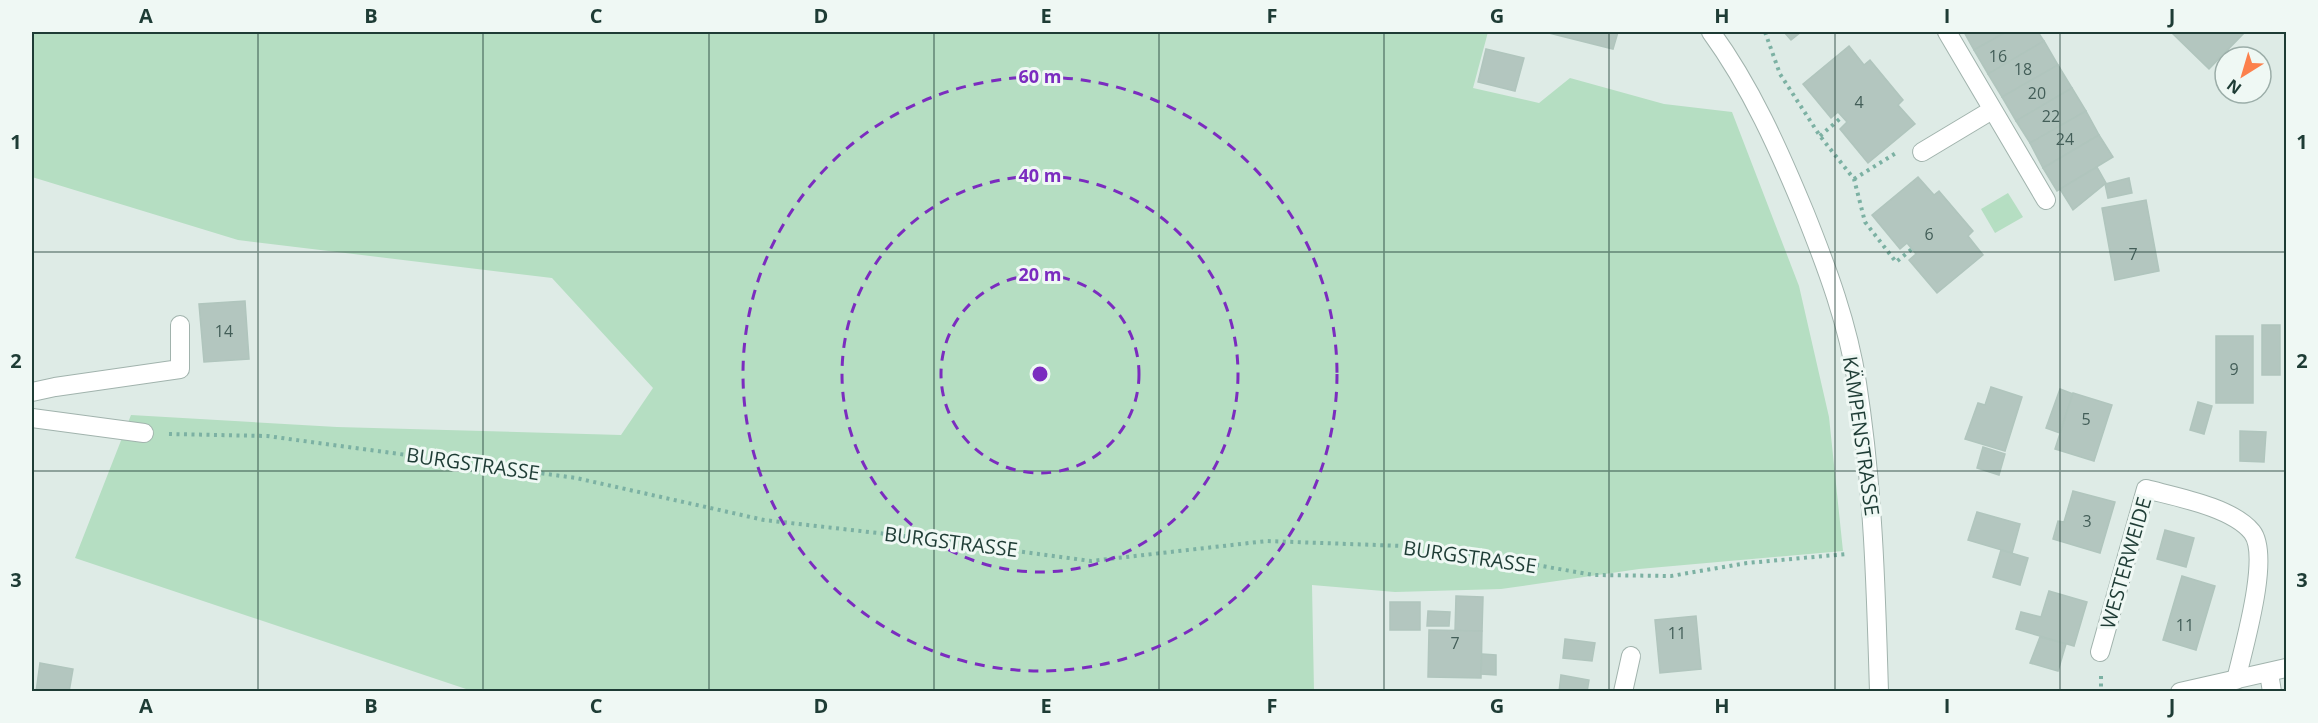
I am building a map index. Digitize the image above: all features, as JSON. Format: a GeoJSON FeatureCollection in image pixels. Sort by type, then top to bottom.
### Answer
{"type":"FeatureCollection","features":[{"type":"Feature","properties":{"kind":"street","name":"KÄMPENSTRASSE"},"geometry":{"type":"LineString","coordinates":[[1711,32],[1756,103],[1791,179],[1832,281],[1857,380],[1867,458],[1875,552],[1879,692]]}},
{"type":"Feature","properties":{"kind":"street"},"geometry":{"type":"LineString","coordinates":[[1947,32],[2046,200]]}},
{"type":"Feature","properties":{"kind":"street"},"geometry":{"type":"LineString","coordinates":[[1922,152],[1992,110]]}},
{"type":"Feature","properties":{"kind":"street"},"geometry":{"type":"LineString","coordinates":[[32,392],[180,369],[180,325]]}},
{"type":"Feature","properties":{"kind":"street"},"geometry":{"type":"LineString","coordinates":[[32,418],[144,433]]}},
{"type":"Feature","properties":{"kind":"street","name":"WESTERWEIDE"},"geometry":{"type":"LineString","coordinates":[[2100,652],[2146,489],[2206,505],[2238,520],[2252,532],[2259,547],[2259,570],[2236,680]]}},
{"type":"Feature","properties":{"kind":"street"},"geometry":{"type":"LineString","coordinates":[[1623,692],[1631,656]]}},
{"type":"Feature","properties":{"kind":"street"},"geometry":{"type":"LineString","coordinates":[[2180,692],[2278,670],[2272,692]]}},
{"type":"Feature","properties":{"kind":"path"},"geometry":{"type":"LineString","coordinates":[[1765,32],[1780,74],[1820,136],[1854,179],[1865,222],[1896,262],[1912,249]]}},
{"type":"Feature","properties":{"kind":"path"},"geometry":{"type":"LineString","coordinates":[[1820,136],[1842,117]]}},
{"type":"Feature","properties":{"kind":"path"},"geometry":{"type":"LineString","coordinates":[[1854,179],[1914,142],[1922,152]]}},
{"type":"Feature","properties":{"kind":"path","name":"BURGSTRASSE"},"geometry":{"type":"LineString","coordinates":[[144,433],[267,436],[290,439],[576,478],[764,520],[1091,561],[1267,541],[1431,548],[1594,575],[1671,576],[1747,563],[1875,552]]}},
{"type":"Feature","properties":{"kind":"green space"},"geometry":{"type":"Polygon","coordinates":[[[32,32],[1488,32],[1473,88],[1539,103],[1570,78],[1664,104],[1732,112],[1799,286],[1829,417],[1843,551],[1639,569],[1501,589],[1395,592],[1312,585],[1314,691],[472,691],[75,558],[131,415],[337,427],[621,435],[653,388],[552,278],[238,240],[32,177],[32,32]]]}},
{"type":"Feature","properties":{"kind":"green space"},"geometry":{"type":"Polygon","coordinates":[[[2008,193],[2023,217],[1995,233],[1981,209],[2008,193]]]}},
{"type":"Feature","properties":{"kind":"building"},"geometry":{"type":"Polygon","coordinates":[[[1545,32],[1618,32],[1613,49],[1545,32]]]}},
{"type":"Feature","properties":{"kind":"building"},"geometry":{"type":"Polygon","coordinates":[[[1784,32],[1801,32],[1791,40],[1784,32]]]}},
{"type":"Feature","properties":{"kind":"building"},"geometry":{"type":"Polygon","coordinates":[[[1964,32],[2006,32],[1974,50],[1964,32]]]}},
{"type":"Feature","properties":{"kind":"building"},"geometry":{"type":"Polygon","coordinates":[[[2006,32],[2038,32],[2044,41],[1988,74],[1974,50],[2006,32]]]}},
{"type":"Feature","properties":{"kind":"building"},"geometry":{"type":"Polygon","coordinates":[[[2171,32],[2240,32],[2243,34],[2232,45],[2213,45],[2213,65],[2209,69],[2171,32]]]}},
{"type":"Feature","properties":{"kind":"building"},"geometry":{"type":"Polygon","coordinates":[[[2044,41],[2058,65],[2002,97],[1988,74],[2044,41]]]}},
{"type":"Feature","properties":{"kind":"building"},"geometry":{"type":"Polygon","coordinates":[[[1849,46],[1864,65],[1870,60],[1903,100],[1898,105],[1915,124],[1868,163],[1840,129],[1847,122],[1838,112],[1831,118],[1803,84],[1849,46]]]}},
{"type":"Feature","properties":{"kind":"building"},"geometry":{"type":"Polygon","coordinates":[[[1486,49],[1524,58],[1515,91],[1478,82],[1486,49]]]}},
{"type":"Feature","properties":{"kind":"building"},"geometry":{"type":"Polygon","coordinates":[[[2058,65],[2072,88],[2016,121],[2002,97],[2058,65]]]}},
{"type":"Feature","properties":{"kind":"building"},"geometry":{"type":"Polygon","coordinates":[[[2072,88],[2086,111],[2030,143],[2016,121],[2072,88]]]}},
{"type":"Feature","properties":{"kind":"building"},"geometry":{"type":"Polygon","coordinates":[[[2086,111],[2099,135],[2043,168],[2030,143],[2086,111]]]}},
{"type":"Feature","properties":{"kind":"building"},"geometry":{"type":"Polygon","coordinates":[[[2099,135],[2113,157],[2057,191],[2043,168],[2099,135]]]}},
{"type":"Feature","properties":{"kind":"building"},"geometry":{"type":"Polygon","coordinates":[[[2097,167],[2106,183],[2073,210],[2060,189],[2097,167]]]}},
{"type":"Feature","properties":{"kind":"building"},"geometry":{"type":"Polygon","coordinates":[[[1918,177],[1934,195],[1939,191],[1973,231],[1968,236],[1983,255],[1937,293],[1909,260],[1916,254],[1907,243],[1900,249],[1872,215],[1918,177]]]}},
{"type":"Feature","properties":{"kind":"building"},"geometry":{"type":"Polygon","coordinates":[[[2129,178],[2132,193],[2108,198],[2105,184],[2129,178]]]}},
{"type":"Feature","properties":{"kind":"building"},"geometry":{"type":"Polygon","coordinates":[[[2146,200],[2159,271],[2115,280],[2102,208],[2146,200]]]}},
{"type":"Feature","properties":{"kind":"building"},"geometry":{"type":"Polygon","coordinates":[[[245,301],[249,359],[204,362],[199,304],[245,301]]]}},
{"type":"Feature","properties":{"kind":"building"},"geometry":{"type":"Polygon","coordinates":[[[2262,325],[2280,325],[2280,375],[2262,375],[2262,325]]]}},
{"type":"Feature","properties":{"kind":"building"},"geometry":{"type":"Polygon","coordinates":[[[2216,336],[2253,336],[2253,403],[2216,403],[2216,336]]]}},
{"type":"Feature","properties":{"kind":"building"},"geometry":{"type":"Polygon","coordinates":[[[1991,387],[2022,397],[2005,451],[1965,439],[1978,403],[1985,405],[1991,387]]]}},
{"type":"Feature","properties":{"kind":"building"},"geometry":{"type":"Polygon","coordinates":[[[2060,389],[2073,394],[2060,433],[2046,428],[2060,389]]]}},
{"type":"Feature","properties":{"kind":"building"},"geometry":{"type":"Polygon","coordinates":[[[2073,393],[2112,405],[2094,461],[2055,449],[2073,393]]]}},
{"type":"Feature","properties":{"kind":"building"},"geometry":{"type":"Polygon","coordinates":[[[2198,402],[2212,406],[2204,434],[2190,430],[2198,402]]]}},
{"type":"Feature","properties":{"kind":"building"},"geometry":{"type":"Polygon","coordinates":[[[2240,431],[2266,432],[2264,462],[2240,461],[2240,431]]]}},
{"type":"Feature","properties":{"kind":"building"},"geometry":{"type":"Polygon","coordinates":[[[1983,447],[2005,454],[1999,475],[1977,468],[1983,447]]]}},
{"type":"Feature","properties":{"kind":"building"},"geometry":{"type":"Polygon","coordinates":[[[2073,491],[2115,502],[2100,553],[2053,539],[2058,521],[2064,522],[2073,491]]]}},
{"type":"Feature","properties":{"kind":"building"},"geometry":{"type":"Polygon","coordinates":[[[1977,512],[2020,524],[2012,553],[1968,540],[1977,512]]]}},
{"type":"Feature","properties":{"kind":"building"},"geometry":{"type":"Polygon","coordinates":[[[2165,530],[2194,538],[2186,567],[2157,559],[2165,530]]]}},
{"type":"Feature","properties":{"kind":"building"},"geometry":{"type":"Polygon","coordinates":[[[2001,550],[2028,558],[2020,585],[1993,577],[2001,550]]]}},
{"type":"Feature","properties":{"kind":"building"},"geometry":{"type":"Polygon","coordinates":[[[2182,576],[2215,586],[2196,650],[2163,640],[2182,576]]]}},
{"type":"Feature","properties":{"kind":"building"},"geometry":{"type":"Polygon","coordinates":[[[2049,591],[2087,602],[2074,646],[2016,629],[2021,612],[2041,617],[2049,591]]]}},
{"type":"Feature","properties":{"kind":"building"},"geometry":{"type":"Polygon","coordinates":[[[1456,596],[1483,597],[1482,631],[1455,631],[1456,596]]]}},
{"type":"Feature","properties":{"kind":"building"},"geometry":{"type":"Polygon","coordinates":[[[1390,602],[1420,602],[1420,630],[1390,630],[1390,602]]]}},
{"type":"Feature","properties":{"kind":"building"},"geometry":{"type":"Polygon","coordinates":[[[1428,611],[1450,612],[1449,626],[1427,626],[1428,611]]]}},
{"type":"Feature","properties":{"kind":"building"},"geometry":{"type":"Polygon","coordinates":[[[1696,616],[1701,669],[1660,673],[1655,620],[1696,616]]]}},
{"type":"Feature","properties":{"kind":"building"},"geometry":{"type":"Polygon","coordinates":[[[1429,630],[1482,631],[1481,678],[1428,677],[1429,630]]]}},
{"type":"Feature","properties":{"kind":"building"},"geometry":{"type":"Polygon","coordinates":[[[2040,637],[2066,644],[2058,671],[2030,663],[2040,637]]]}},
{"type":"Feature","properties":{"kind":"building"},"geometry":{"type":"Polygon","coordinates":[[[1565,639],[1595,643],[1592,661],[1563,658],[1565,639]]]}},
{"type":"Feature","properties":{"kind":"building"},"geometry":{"type":"Polygon","coordinates":[[[1482,654],[1496,655],[1496,675],[1481,674],[1482,654]]]}},
{"type":"Feature","properties":{"kind":"building"},"geometry":{"type":"Polygon","coordinates":[[[40,663],[73,669],[69,692],[36,692],[40,663]]]}},
{"type":"Feature","properties":{"kind":"building"},"geometry":{"type":"Polygon","coordinates":[[[1561,675],[1589,680],[1587,692],[1559,692],[1561,675]]]}}]}
